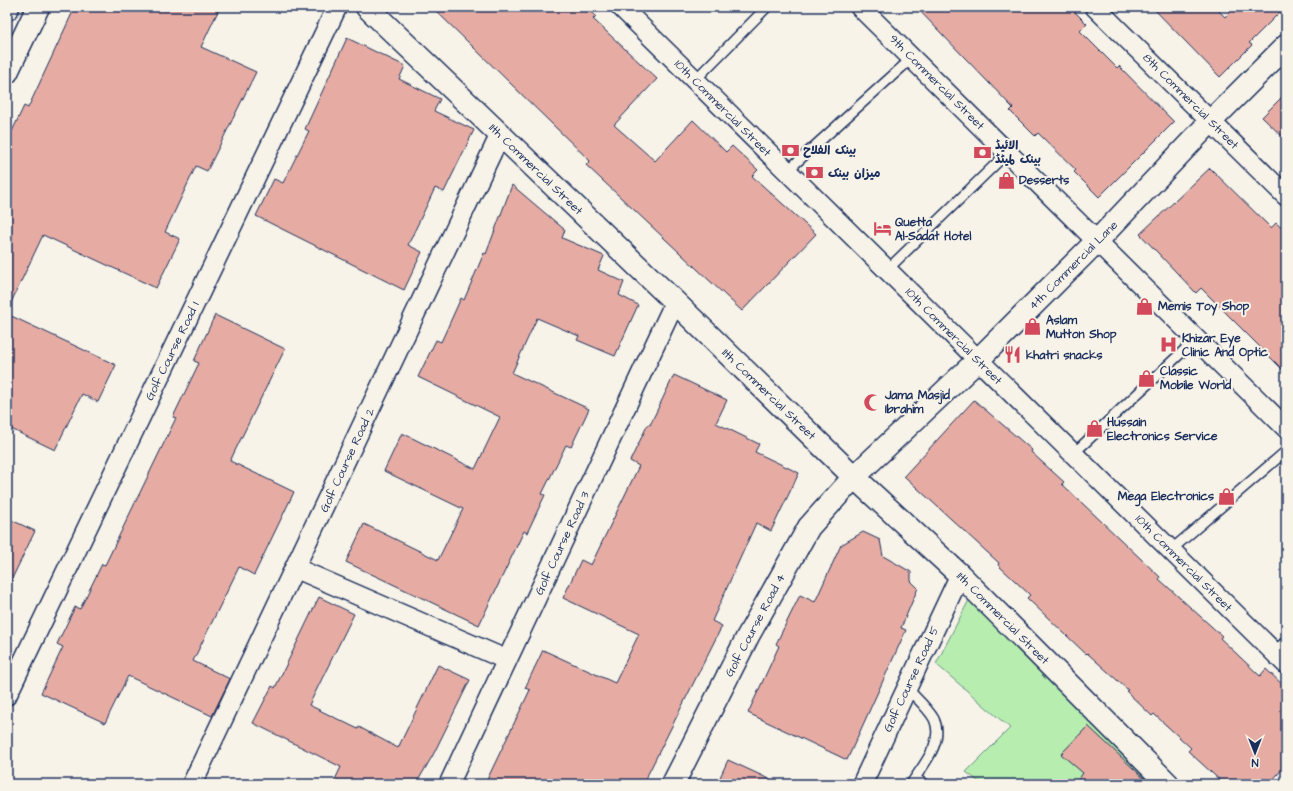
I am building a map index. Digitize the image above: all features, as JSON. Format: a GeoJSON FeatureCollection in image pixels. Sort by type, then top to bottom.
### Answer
{"type":"FeatureCollection","features":[{"type":"Feature","properties":{"kind":"street"},"geometry":{"type":"LineString","coordinates":[[7,72],[38,7]]}},
{"type":"Feature","properties":{"kind":"street","name":"Golf Course Road 1"},"geometry":{"type":"LineString","coordinates":[[7,695],[337,7]]}},
{"type":"Feature","properties":{"kind":"street","name":"10th Commercial Street"},"geometry":{"type":"LineString","coordinates":[[622,7],[1171,550],[1282,653]]}},
{"type":"Feature","properties":{"kind":"street","name":"9th Commercial Street"},"geometry":{"type":"LineString","coordinates":[[860,7],[1286,428]]}},
{"type":"Feature","properties":{"kind":"street","name":"8th Commercial Street"},"geometry":{"type":"LineString","coordinates":[[1095,7],[1286,196]]}},
{"type":"Feature","properties":{"kind":"street","name":"11th Commercial Street"},"geometry":{"type":"LineString","coordinates":[[376,10],[500,135],[675,302],[854,477],[960,575],[1168,784]]}},
{"type":"Feature","properties":{"kind":"street","name":"4th Commercial Lane"},"geometry":{"type":"LineString","coordinates":[[854,477],[978,360],[1097,241],[1210,121],[1286,46]]}},
{"type":"Feature","properties":{"kind":"street","name":"Golf Course Road 2"},"geometry":{"type":"LineString","coordinates":[[192,784],[296,568],[500,135]]}},
{"type":"Feature","properties":{"kind":"street","name":"Golf Course Road 3"},"geometry":{"type":"LineString","coordinates":[[449,784],[675,302]]}},
{"type":"Feature","properties":{"kind":"street","name":"Golf Course Road 4"},"geometry":{"type":"LineString","coordinates":[[673,784],[748,636],[809,527],[854,477]]}},
{"type":"Feature","properties":{"kind":"street"},"geometry":{"type":"LineString","coordinates":[[296,568],[507,660]]}},
{"type":"Feature","properties":{"kind":"street","name":"Golf Course Road 5"},"geometry":{"type":"LineString","coordinates":[[862,784],[960,575]]}},
{"type":"Feature","properties":{"kind":"lane"},"geometry":{"type":"LineString","coordinates":[[695,80],[767,7]]}},
{"type":"Feature","properties":{"kind":"lane"},"geometry":{"type":"LineString","coordinates":[[787,171],[912,58]]}},
{"type":"Feature","properties":{"kind":"lane"},"geometry":{"type":"LineString","coordinates":[[887,270],[1008,152]]}},
{"type":"Feature","properties":{"kind":"lane"},"geometry":{"type":"LineString","coordinates":[[1073,454],[1196,338]]}},
{"type":"Feature","properties":{"kind":"lane"},"geometry":{"type":"LineString","coordinates":[[1171,550],[1286,451]]}},
{"type":"Feature","properties":{"kind":"lane"},"geometry":{"type":"LineString","coordinates":[[907,688],[934,719],[937,731],[936,742],[913,781],[924,784]]}},
{"type":"Feature","properties":{"kind":"green space"},"geometry":{"type":"Polygon","coordinates":[[[969,600],[1156,784],[982,784],[966,772],[1010,728],[936,664],[969,600]]]}},
{"type":"Feature","properties":{"kind":"building"},"geometry":{"type":"Polygon","coordinates":[[[75,7],[220,7],[201,47],[256,72],[207,171],[196,166],[165,232],[180,239],[156,288],[43,235],[7,311],[7,142],[24,106],[28,108],[75,7]]]}},
{"type":"Feature","properties":{"kind":"building"},"geometry":{"type":"Polygon","coordinates":[[[432,7],[586,7],[596,16],[593,19],[657,79],[614,125],[655,161],[693,120],[726,152],[732,146],[758,170],[752,176],[816,234],[742,311],[586,165],[590,161],[432,7]]]}},
{"type":"Feature","properties":{"kind":"building"},"geometry":{"type":"Polygon","coordinates":[[[916,7],[1070,7],[1087,24],[1080,31],[1117,68],[1119,66],[1174,122],[1099,197],[1074,172],[1076,170],[1038,133],[1035,136],[1010,111],[1013,108],[916,7]]]}},
{"type":"Feature","properties":{"kind":"building"},"geometry":{"type":"Polygon","coordinates":[[[1152,7],[1215,7],[1225,17],[1235,7],[1285,7],[1249,43],[1252,45],[1220,77],[1152,7]]]}},
{"type":"Feature","properties":{"kind":"building"},"geometry":{"type":"Polygon","coordinates":[[[347,38],[405,66],[399,79],[440,99],[434,111],[474,130],[444,192],[435,188],[408,245],[422,252],[404,290],[256,216],[274,179],[283,183],[309,131],[305,129],[347,38]]]}},
{"type":"Feature","properties":{"kind":"building"},"geometry":{"type":"Polygon","coordinates":[[[1286,93],[1286,140],[1262,117],[1286,93]]]}},
{"type":"Feature","properties":{"kind":"building"},"geometry":{"type":"Polygon","coordinates":[[[1210,168],[1271,228],[1276,223],[1286,232],[1286,373],[1201,288],[1196,293],[1140,234],[1210,168]]]}},
{"type":"Feature","properties":{"kind":"building"},"geometry":{"type":"Polygon","coordinates":[[[512,185],[565,230],[562,238],[604,256],[598,270],[624,282],[619,295],[638,305],[615,356],[577,340],[579,336],[537,318],[512,373],[589,409],[571,447],[566,445],[542,494],[545,495],[527,533],[524,531],[479,625],[346,562],[364,524],[438,560],[463,509],[384,471],[402,433],[475,469],[500,417],[418,377],[436,340],[441,342],[461,298],[464,300],[484,253],[486,254],[512,185]]]}},
{"type":"Feature","properties":{"kind":"building"},"geometry":{"type":"Polygon","coordinates":[[[7,314],[116,365],[98,402],[82,394],[55,450],[7,427],[7,314]]]}},
{"type":"Feature","properties":{"kind":"building"},"geometry":{"type":"Polygon","coordinates":[[[215,315],[285,349],[230,461],[294,492],[254,575],[239,567],[193,661],[230,679],[212,716],[128,676],[105,723],[41,693],[63,647],[57,644],[75,607],[80,609],[102,564],[105,565],[176,418],[173,417],[199,363],[194,361],[215,315]]]}},
{"type":"Feature","properties":{"kind":"building"},"geometry":{"type":"Polygon","coordinates":[[[674,375],[727,400],[716,423],[759,444],[755,452],[799,473],[771,531],[756,523],[712,621],[722,626],[643,784],[485,784],[530,690],[525,688],[543,650],[615,683],[639,634],[563,598],[581,560],[591,565],[639,466],[630,461],[648,424],[650,425],[674,375]]]}},
{"type":"Feature","properties":{"kind":"building"},"geometry":{"type":"Polygon","coordinates":[[[974,400],[1032,450],[1031,452],[1064,482],[1062,484],[1160,577],[1159,579],[1222,636],[1220,638],[1260,676],[1266,669],[1286,688],[1286,765],[1269,784],[1224,784],[1188,751],[1191,748],[1154,714],[1152,716],[1126,691],[1128,690],[1087,653],[1086,654],[1027,598],[1030,595],[998,565],[999,563],[904,476],[974,400]]]}},
{"type":"Feature","properties":{"kind":"building"},"geometry":{"type":"Polygon","coordinates":[[[7,518],[35,531],[7,589],[7,518]]]}},
{"type":"Feature","properties":{"kind":"building"},"geometry":{"type":"Polygon","coordinates":[[[863,532],[880,540],[883,556],[911,572],[911,581],[918,588],[901,628],[906,630],[847,760],[748,713],[779,646],[776,644],[800,595],[815,602],[841,545],[863,532]]]}},
{"type":"Feature","properties":{"kind":"building"},"geometry":{"type":"Polygon","coordinates":[[[319,597],[354,614],[309,705],[358,729],[359,727],[398,748],[438,665],[470,680],[433,755],[416,784],[333,784],[341,767],[253,723],[272,686],[275,688],[319,597]]]}},
{"type":"Feature","properties":{"kind":"building"},"geometry":{"type":"Polygon","coordinates":[[[1088,726],[1150,784],[1075,784],[1083,773],[1061,754],[1088,726]]]}},
{"type":"Feature","properties":{"kind":"building"},"geometry":{"type":"Polygon","coordinates":[[[728,760],[780,784],[717,784],[728,760]]]}},
{"type":"Feature","properties":{"kind":"place","name":"بینک الفلاح"},"geometry":{"type":"Point","coordinates":[790,150]}},
{"type":"Feature","properties":{"kind":"place","name":"الائیڈ بینک لمیٹڈ"},"geometry":{"type":"Point","coordinates":[982,152]}},
{"type":"Feature","properties":{"kind":"place","name":"میزان بینک"},"geometry":{"type":"Point","coordinates":[815,173]}},
{"type":"Feature","properties":{"kind":"place","name":"Desserts"},"geometry":{"type":"Point","coordinates":[1006,180]}},
{"type":"Feature","properties":{"kind":"place","name":"Quetta Al-Sadat Hotel"},"geometry":{"type":"Point","coordinates":[882,229]}},
{"type":"Feature","properties":{"kind":"place","name":"Memis Toy Shop"},"geometry":{"type":"Point","coordinates":[1145,306]}},
{"type":"Feature","properties":{"kind":"place","name":"Aslam Mutton Shop"},"geometry":{"type":"Point","coordinates":[1033,327]}},
{"type":"Feature","properties":{"kind":"place","name":"Khizar Eye Clinic And Optic"},"geometry":{"type":"Point","coordinates":[1169,345]}},
{"type":"Feature","properties":{"kind":"place","name":"khatri snacks"},"geometry":{"type":"Point","coordinates":[1013,355]}},
{"type":"Feature","properties":{"kind":"place","name":"Classic Mobile World"},"geometry":{"type":"Point","coordinates":[1147,378]}},
{"type":"Feature","properties":{"kind":"place","name":"Jama Masjid Ibrahim"},"geometry":{"type":"Point","coordinates":[872,402]}},
{"type":"Feature","properties":{"kind":"place","name":"Hussain Electronics Service"},"geometry":{"type":"Point","coordinates":[1094,429]}},
{"type":"Feature","properties":{"kind":"place","name":"Mega Electronics"},"geometry":{"type":"Point","coordinates":[1227,496]}}]}
